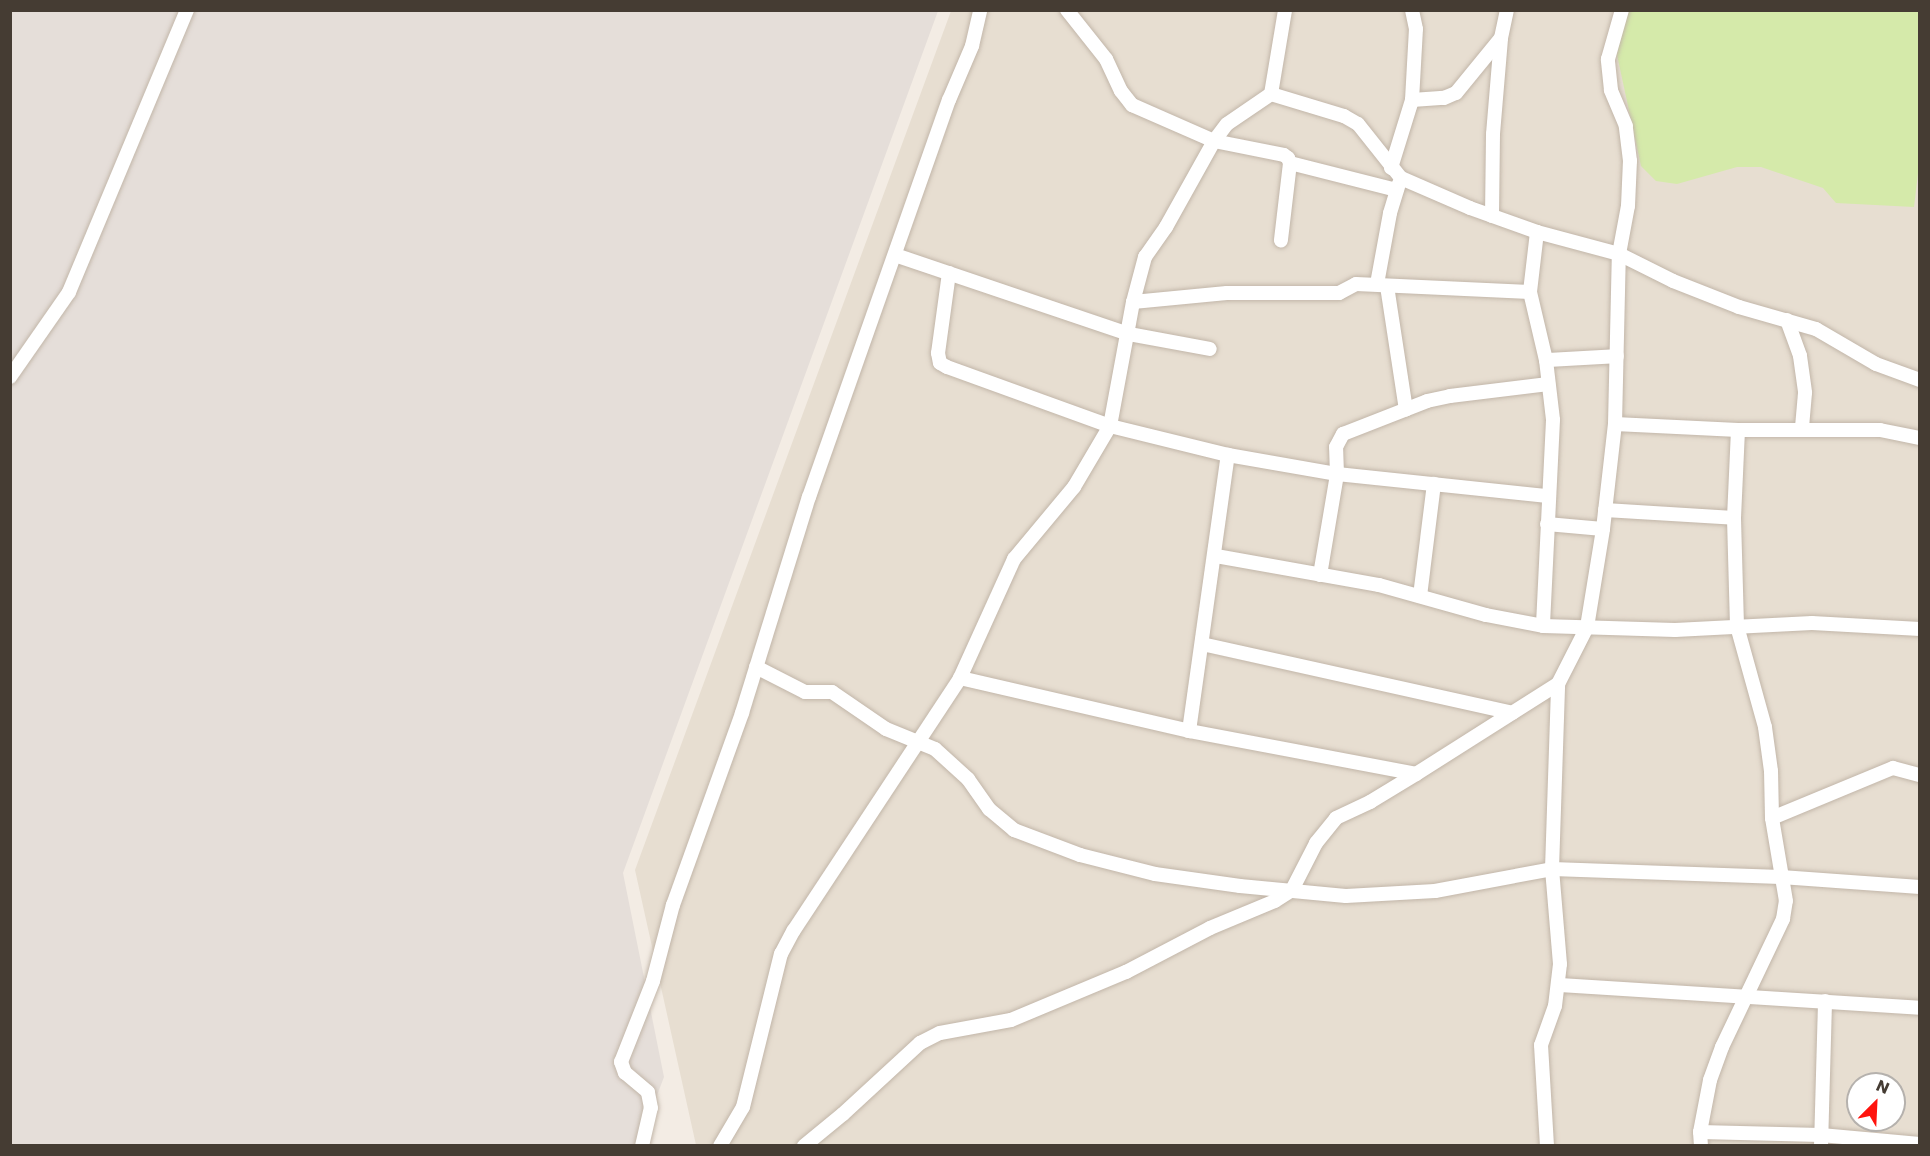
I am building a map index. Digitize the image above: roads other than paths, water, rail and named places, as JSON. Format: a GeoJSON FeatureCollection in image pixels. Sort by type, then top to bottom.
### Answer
{"type":"FeatureCollection","features":[{"type":"Feature","properties":{"kind":"street"},"geometry":{"type":"LineString","coordinates":[[12,374],[69,292],[187,10]]}},
{"type":"Feature","properties":{"kind":"street"},"geometry":{"type":"LineString","coordinates":[[642,1146],[651,1108],[648,1092],[625,1073],[621,1062],[653,981],[673,905],[756,667],[808,497],[949,100],[972,46],[980,10]]}},
{"type":"Feature","properties":{"kind":"street"},"geometry":{"type":"LineString","coordinates":[[1067,10],[1106,59],[1121,91],[1132,105],[1214,141],[1284,155],[1290,163],[1281,240]]}},
{"type":"Feature","properties":{"kind":"street"},"geometry":{"type":"LineString","coordinates":[[720,1146],[743,1107],[781,954],[794,930],[960,678],[1014,559],[1074,487],[1110,426],[1129,334],[1133,302],[1145,257],[1166,227],[1214,141],[1227,124],[1271,94],[1285,10]]}},
{"type":"Feature","properties":{"kind":"street"},"geometry":{"type":"LineString","coordinates":[[1406,410],[1382,285],[1390,213],[1412,100],[1416,29],[1412,10]]}},
{"type":"Feature","properties":{"kind":"street"},"geometry":{"type":"LineString","coordinates":[[1492,216],[1493,134],[1501,38],[1507,10]]}},
{"type":"Feature","properties":{"kind":"street"},"geometry":{"type":"LineString","coordinates":[[1547,1146],[1541,1045],[1556,1006],[1558,985],[1557,921],[1551,869],[1557,684],[1587,627],[1603,529],[1615,424],[1619,254],[1628,206],[1630,161],[1626,126],[1611,90],[1608,58],[1622,10]]}},
{"type":"Feature","properties":{"kind":"street"},"geometry":{"type":"LineString","coordinates":[[1412,100],[1444,98],[1456,93],[1501,38]]}},
{"type":"Feature","properties":{"kind":"street"},"geometry":{"type":"LineString","coordinates":[[1271,94],[1344,116],[1358,124],[1396,179]]}},
{"type":"Feature","properties":{"kind":"street"},"geometry":{"type":"LineString","coordinates":[[1290,163],[1396,179],[1537,232],[1619,254],[1673,281],[1739,307],[1816,329],[1876,364],[1920,380]]}},
{"type":"Feature","properties":{"kind":"street"},"geometry":{"type":"LineString","coordinates":[[1537,232],[1530,292],[1546,360],[1553,420],[1544,626]]}},
{"type":"Feature","properties":{"kind":"street"},"geometry":{"type":"LineString","coordinates":[[895,255],[1129,334],[1210,349]]}},
{"type":"Feature","properties":{"kind":"street"},"geometry":{"type":"LineString","coordinates":[[949,273],[938,353],[940,363],[1110,426],[1228,455],[1337,474],[1548,496]]}},
{"type":"Feature","properties":{"kind":"street"},"geometry":{"type":"LineString","coordinates":[[1133,302],[1227,293],[1339,293],[1356,284],[1530,292]]}},
{"type":"Feature","properties":{"kind":"street"},"geometry":{"type":"LineString","coordinates":[[1787,320],[1801,365],[1805,393],[1802,429]]}},
{"type":"Feature","properties":{"kind":"street"},"geometry":{"type":"LineString","coordinates":[[1546,360],[1617,356]]}},
{"type":"Feature","properties":{"kind":"street"},"geometry":{"type":"LineString","coordinates":[[1320,575],[1337,474],[1336,447],[1343,434],[1450,396],[1548,384]]}},
{"type":"Feature","properties":{"kind":"street"},"geometry":{"type":"LineString","coordinates":[[1615,424],[1738,430],[1880,430],[1920,438]]}},
{"type":"Feature","properties":{"kind":"street"},"geometry":{"type":"LineString","coordinates":[[1738,430],[1734,518],[1737,626],[1765,727],[1771,771],[1772,818],[1786,901],[1783,919],[1722,1047],[1710,1080],[1701,1138],[1920,1144]]}},
{"type":"Feature","properties":{"kind":"street"},"geometry":{"type":"LineString","coordinates":[[1189,731],[1216,556],[1228,455]]}},
{"type":"Feature","properties":{"kind":"street"},"geometry":{"type":"LineString","coordinates":[[1420,596],[1434,484]]}},
{"type":"Feature","properties":{"kind":"street"},"geometry":{"type":"LineString","coordinates":[[1605,510],[1734,518]]}},
{"type":"Feature","properties":{"kind":"street"},"geometry":{"type":"LineString","coordinates":[[1547,524],[1603,529]]}},
{"type":"Feature","properties":{"kind":"street"},"geometry":{"type":"LineString","coordinates":[[1216,556],[1379,585],[1486,615],[1544,626],[1675,630],[1812,624],[1920,629]]}},
{"type":"Feature","properties":{"kind":"street"},"geometry":{"type":"LineString","coordinates":[[1202,644],[1512,713]]}},
{"type":"Feature","properties":{"kind":"street"},"geometry":{"type":"LineString","coordinates":[[756,667],[805,692],[832,692],[886,729],[935,749],[968,779],[989,809],[1014,830],[1036,840],[1155,874],[1346,896],[1435,891],[1551,869],[1781,877],[1920,886]]}},
{"type":"Feature","properties":{"kind":"street"},"geometry":{"type":"LineString","coordinates":[[960,678],[1189,731],[1416,774]]}},
{"type":"Feature","properties":{"kind":"street"},"geometry":{"type":"LineString","coordinates":[[804,1146],[843,1114],[920,1043],[940,1033],[1011,1020],[1126,972],[1210,928],[1275,901],[1292,890],[1316,843],[1336,818],[1370,802],[1557,684]]}},
{"type":"Feature","properties":{"kind":"street"},"geometry":{"type":"LineString","coordinates":[[1772,818],[1893,768],[1920,775]]}},
{"type":"Feature","properties":{"kind":"street"},"geometry":{"type":"LineString","coordinates":[[1558,985],[1920,1008]]}},
{"type":"Feature","properties":{"kind":"street"},"geometry":{"type":"LineString","coordinates":[[1821,1140],[1825,1001]]}}]}
